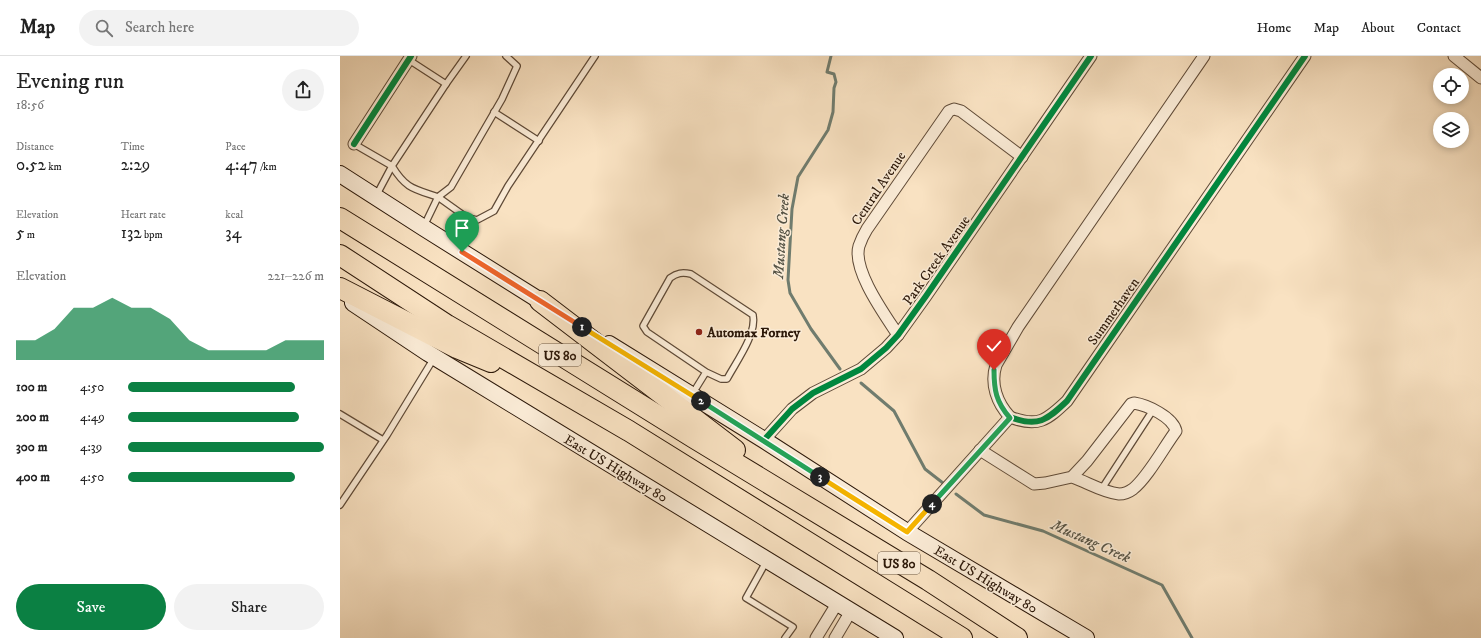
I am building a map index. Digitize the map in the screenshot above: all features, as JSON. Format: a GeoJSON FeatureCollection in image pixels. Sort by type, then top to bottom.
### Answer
{"type":"FeatureCollection","features":[{"type":"Feature","properties":{"kind":"highway","name":"US 80"},"geometry":{"type":"LineString","coordinates":[[340,218],[928,580],[1017,638]]}},
{"type":"Feature","properties":{"kind":"highway","name":"US 80"},"geometry":{"type":"LineString","coordinates":[[340,255],[447,325],[629,431],[962,638]]}},
{"type":"Feature","properties":{"kind":"highway"},"geometry":{"type":"LineString","coordinates":[[340,288],[457,348],[554,387]]}},
{"type":"Feature","properties":{"kind":"highway"},"geometry":{"type":"LineString","coordinates":[[540,301],[755,465],[780,490]]}},
{"type":"Feature","properties":{"kind":"main road","name":"East US Highway 80"},"geometry":{"type":"LineString","coordinates":[[340,174],[540,301],[764,440],[907,532],[1086,638]]}},
{"type":"Feature","properties":{"kind":"main road","name":"East US Highway 80"},"geometry":{"type":"LineString","coordinates":[[340,294],[434,357],[838,602],[894,638]]}},
{"type":"Feature","properties":{"kind":"street","name":"Park Creek Avenue"},"geometry":{"type":"LineString","coordinates":[[764,440],[792,409],[814,392],[861,369],[886,348],[898,334],[926,296],[1091,56]]}},
{"type":"Feature","properties":{"kind":"street"},"geometry":{"type":"LineString","coordinates":[[907,532],[1010,418],[1002,409],[994,392],[994,370],[996,365],[1018,327],[1204,56]]}},
{"type":"Feature","properties":{"kind":"street","name":"Summerhaven"},"geometry":{"type":"LineString","coordinates":[[1010,418],[1021,422],[1032,423],[1041,421],[1047,418],[1066,401],[1305,56]]}},
{"type":"Feature","properties":{"kind":"street"},"geometry":{"type":"LineString","coordinates":[[1454,56],[1481,78]]}},
{"type":"Feature","properties":{"kind":"street"},"geometry":{"type":"LineString","coordinates":[[354,144],[410,58]]}},
{"type":"Feature","properties":{"kind":"street","name":"Central Avenue"},"geometry":{"type":"LineString","coordinates":[[898,334],[876,302],[865,281],[858,256],[859,246],[867,229],[880,209],[949,111],[954,109],[961,111],[1022,157]]}},
{"type":"Feature","properties":{"kind":"street"},"geometry":{"type":"LineString","coordinates":[[980,450],[1034,484],[1072,477],[1101,490],[1124,494],[1133,489],[1145,475],[1176,431],[1175,426],[1164,416],[1153,410],[1140,404],[1131,404],[1102,442],[1072,477]]}},
{"type":"Feature","properties":{"kind":"street"},"geometry":{"type":"LineString","coordinates":[[816,638],[838,602]]}},
{"type":"Feature","properties":{"kind":"street"},"geometry":{"type":"LineString","coordinates":[[835,638],[851,611]]}},
{"type":"Feature","properties":{"kind":"lane"},"geometry":{"type":"LineString","coordinates":[[375,197],[392,166],[466,56]]}},
{"type":"Feature","properties":{"kind":"lane"},"geometry":{"type":"LineString","coordinates":[[424,228],[438,197],[451,187],[494,112],[517,66],[506,56]]}},
{"type":"Feature","properties":{"kind":"lane"},"geometry":{"type":"LineString","coordinates":[[354,144],[392,166],[398,176],[409,187],[438,197],[466,217],[477,220],[494,211],[508,186],[595,56]]}},
{"type":"Feature","properties":{"kind":"lane"},"geometry":{"type":"LineString","coordinates":[[410,58],[446,84]]}},
{"type":"Feature","properties":{"kind":"lane"},"geometry":{"type":"LineString","coordinates":[[494,112],[539,141]]}},
{"type":"Feature","properties":{"kind":"lane"},"geometry":{"type":"LineString","coordinates":[[684,272],[691,274],[753,315],[754,323],[751,334],[727,379],[721,379],[706,372],[647,332],[643,326],[670,278],[676,274],[684,272]]}},
{"type":"Feature","properties":{"kind":"lane"},"geometry":{"type":"LineString","coordinates":[[340,505],[383,440],[434,357]]}},
{"type":"Feature","properties":{"kind":"lane"},"geometry":{"type":"LineString","coordinates":[[692,395],[706,372]]}},
{"type":"Feature","properties":{"kind":"lane"},"geometry":{"type":"LineString","coordinates":[[1101,490],[1153,410]]}},
{"type":"Feature","properties":{"kind":"lane"},"geometry":{"type":"LineString","coordinates":[[340,414],[383,440]]}},
{"type":"Feature","properties":{"kind":"lane"},"geometry":{"type":"LineString","coordinates":[[767,560],[746,598],[793,626],[785,638]]}},
{"type":"Feature","properties":{"kind":"waterway","name":"Mustang Creek"},"geometry":{"type":"LineString","coordinates":[[831,56],[827,72],[834,74],[836,82],[834,88],[833,112],[828,130],[798,177],[792,209],[788,280],[790,293],[811,329],[840,369]]}},
{"type":"Feature","properties":{"kind":"waterway","name":"Mustang Creek"},"geometry":{"type":"LineString","coordinates":[[861,383],[894,411],[925,469],[943,483]]}},
{"type":"Feature","properties":{"kind":"waterway","name":"Mustang Creek"},"geometry":{"type":"LineString","coordinates":[[956,494],[984,515],[1043,531],[1162,585],[1192,638]]}},
{"type":"Feature","properties":{"kind":"cycle path"},"geometry":{"type":"LineString","coordinates":[[354,144],[411,56]]}},
{"type":"Feature","properties":{"kind":"cycle path"},"geometry":{"type":"LineString","coordinates":[[764,440],[792,409],[813,393],[861,369],[886,348],[898,335],[1091,56]]}},
{"type":"Feature","properties":{"kind":"cycle path"},"geometry":{"type":"LineString","coordinates":[[907,532],[1010,417],[1028,422],[1035,422],[1048,417],[1067,401],[1305,56]]}},
{"type":"Feature","properties":{"kind":"place","name":"Automax Forney"},"geometry":{"type":"Point","coordinates":[699,332]}},
{"type":"Feature","properties":{"kind":"route"},"geometry":{"type":"LineString","coordinates":[[462,252],[764,440],[907,532],[1010,418],[1002,409],[994,392],[994,370]]}}]}
